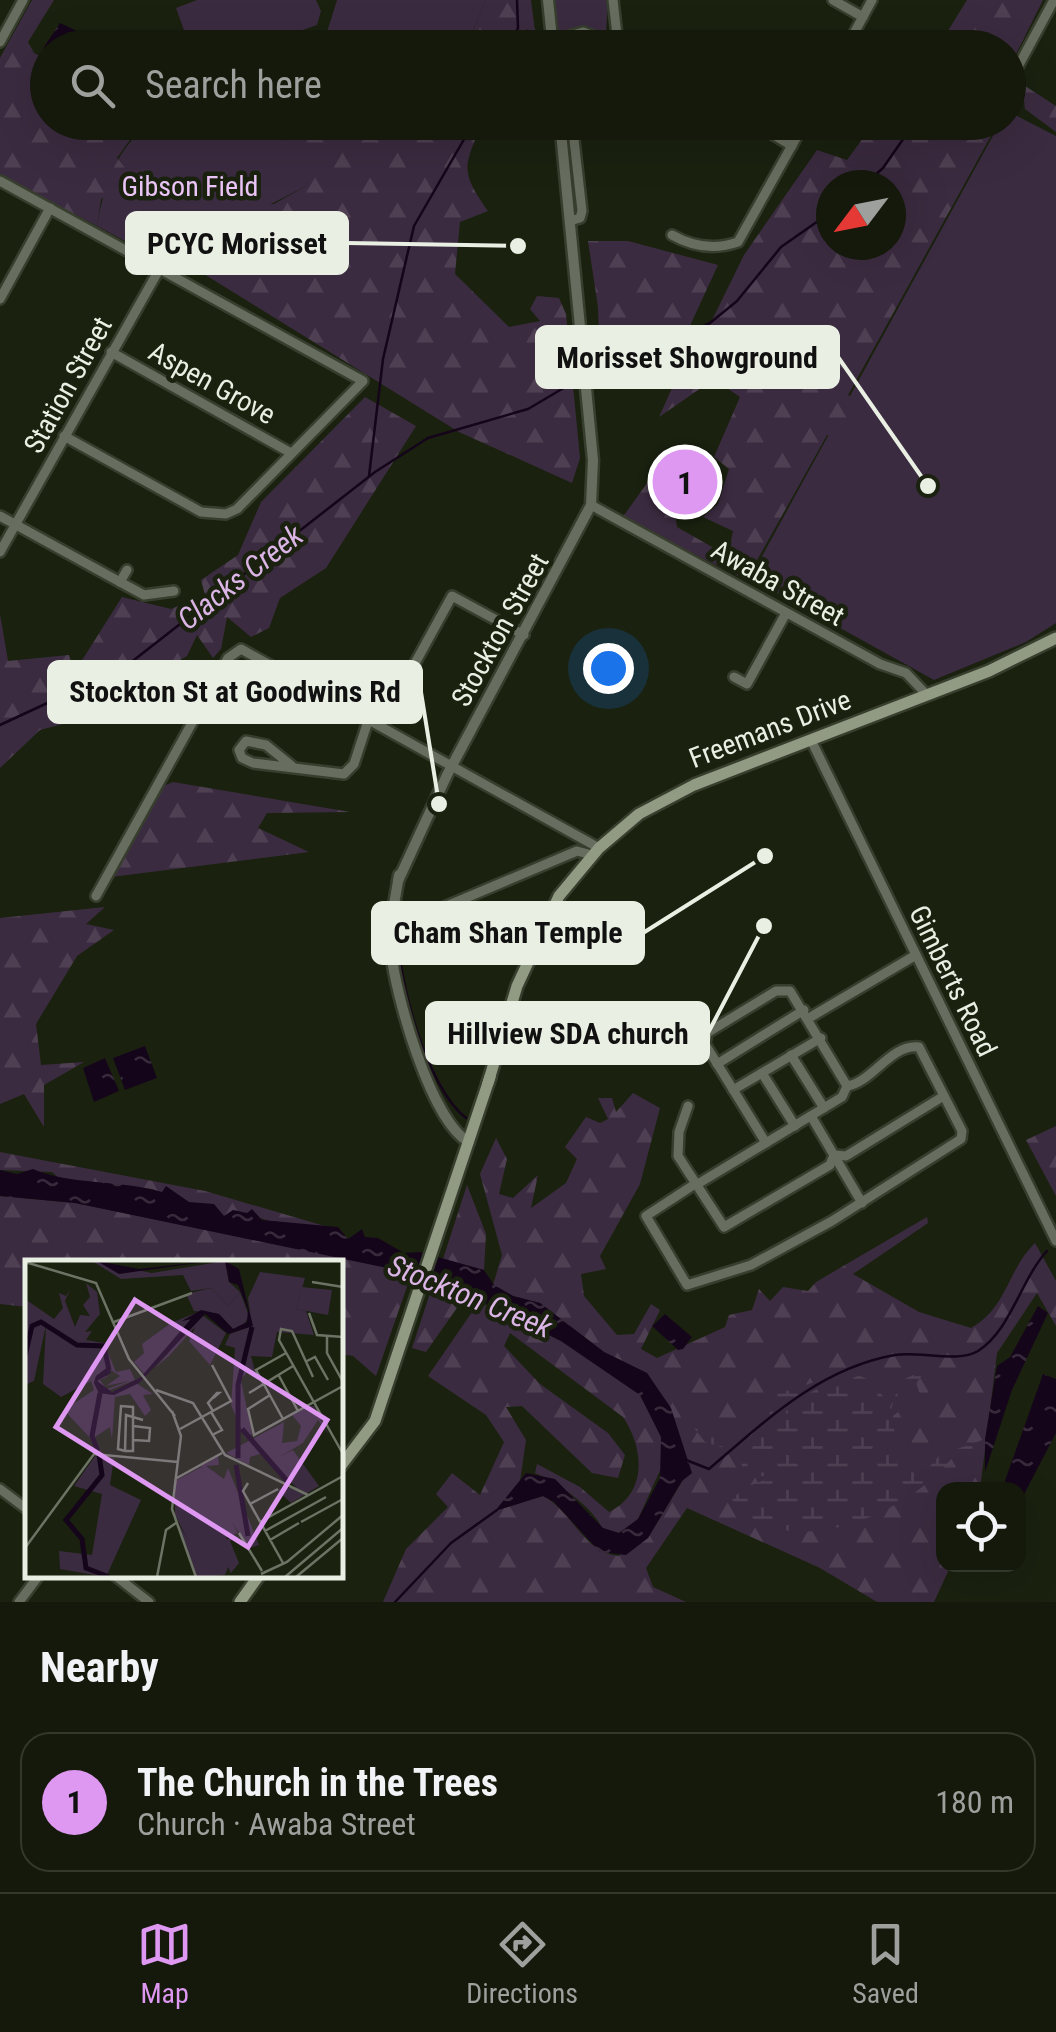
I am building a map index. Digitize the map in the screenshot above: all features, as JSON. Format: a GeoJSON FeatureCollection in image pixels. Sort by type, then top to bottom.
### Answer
{"type":"FeatureCollection","features":[{"type":"Feature","properties":{"kind":"main road","name":"Freemans Drive"},"geometry":{"type":"LineString","coordinates":[[342,1464],[375,1420],[517,986],[568,883],[595,852],[639,814],[674,794],[927,696],[1056,638]]}},
{"type":"Feature","properties":{"kind":"main road"},"geometry":{"type":"LineString","coordinates":[[240,1602],[258,1577]]}},
{"type":"Feature","properties":{"kind":"street"},"geometry":{"type":"LineString","coordinates":[[0,42],[23,0]]}},
{"type":"Feature","properties":{"kind":"street"},"geometry":{"type":"LineString","coordinates":[[548,0],[551,30]]}},
{"type":"Feature","properties":{"kind":"street"},"geometry":{"type":"LineString","coordinates":[[613,0],[618,30]]}},
{"type":"Feature","properties":{"kind":"street"},"geometry":{"type":"LineString","coordinates":[[834,0],[863,16]]}},
{"type":"Feature","properties":{"kind":"street"},"geometry":{"type":"LineString","coordinates":[[856,30],[872,0]]}},
{"type":"Feature","properties":{"kind":"street"},"geometry":{"type":"LineString","coordinates":[[1026,52],[1054,0]]}},
{"type":"Feature","properties":{"kind":"street"},"geometry":{"type":"LineString","coordinates":[[562,140],[593,460],[590,504]]}},
{"type":"Feature","properties":{"kind":"street"},"geometry":{"type":"LineString","coordinates":[[570,221],[580,218],[582,211],[574,140]]}},
{"type":"Feature","properties":{"kind":"street"},"geometry":{"type":"LineString","coordinates":[[782,140],[792,146]]}},
{"type":"Feature","properties":{"kind":"street"},"geometry":{"type":"LineString","coordinates":[[672,235],[701,246],[738,242],[795,140]]}},
{"type":"Feature","properties":{"kind":"street"},"geometry":{"type":"LineString","coordinates":[[0,181],[363,381],[237,509],[214,515],[64,436]]}},
{"type":"Feature","properties":{"kind":"street"},"geometry":{"type":"LineString","coordinates":[[0,299],[50,208]]}},
{"type":"Feature","properties":{"kind":"street","name":"Station Street"},"geometry":{"type":"LineString","coordinates":[[0,552],[160,268]]}},
{"type":"Feature","properties":{"kind":"street","name":"Aspen Grove"},"geometry":{"type":"LineString","coordinates":[[111,352],[292,452]]}},
{"type":"Feature","properties":{"kind":"street","name":"Awaba Street"},"geometry":{"type":"LineString","coordinates":[[590,504],[786,613],[911,676],[927,696]]}},
{"type":"Feature","properties":{"kind":"street","name":"Stockton Street"},"geometry":{"type":"LineString","coordinates":[[469,1142],[446,1116],[408,1025],[395,980],[392,919],[398,881],[446,776],[590,504]]}},
{"type":"Feature","properties":{"kind":"street"},"geometry":{"type":"LineString","coordinates":[[0,516],[144,595],[174,591]]}},
{"type":"Feature","properties":{"kind":"street"},"geometry":{"type":"LineString","coordinates":[[120,582],[127,570]]}},
{"type":"Feature","properties":{"kind":"street"},"geometry":{"type":"LineString","coordinates":[[382,725],[452,596],[524,635]]}},
{"type":"Feature","properties":{"kind":"street"},"geometry":{"type":"LineString","coordinates":[[741,696],[786,613]]}},
{"type":"Feature","properties":{"kind":"street"},"geometry":{"type":"LineString","coordinates":[[96,896],[228,658],[241,649],[453,764],[595,852]]}},
{"type":"Feature","properties":{"kind":"street"},"geometry":{"type":"LineString","coordinates":[[893,670],[908,682],[912,701]]}},
{"type":"Feature","properties":{"kind":"street"},"geometry":{"type":"LineString","coordinates":[[734,677],[747,684]]}},
{"type":"Feature","properties":{"kind":"street"},"geometry":{"type":"LineString","coordinates":[[292,766],[258,741],[251,739],[241,745],[240,755],[247,761],[330,774],[350,771],[369,718]]}},
{"type":"Feature","properties":{"kind":"street","name":"Gimberts Road"},"geometry":{"type":"LineString","coordinates":[[811,740],[1056,1241]]}},
{"type":"Feature","properties":{"kind":"street"},"geometry":{"type":"LineString","coordinates":[[392,919],[430,913],[577,852],[595,852]]}},
{"type":"Feature","properties":{"kind":"street"},"geometry":{"type":"LineString","coordinates":[[717,1064],[916,955]]}},
{"type":"Feature","properties":{"kind":"street"},"geometry":{"type":"LineString","coordinates":[[766,1143],[704,1040],[707,1033],[776,991],[794,993],[847,1086]]}},
{"type":"Feature","properties":{"kind":"street"},"geometry":{"type":"LineString","coordinates":[[733,1090],[821,1038]]}},
{"type":"Feature","properties":{"kind":"street"},"geometry":{"type":"LineString","coordinates":[[914,1045],[922,1050],[942,1097],[962,1130],[962,1139],[862,1202],[739,1271],[687,1286],[646,1216],[842,1097],[847,1086],[859,1083],[874,1068],[914,1045]]}},
{"type":"Feature","properties":{"kind":"street"},"geometry":{"type":"LineString","coordinates":[[792,1056],[824,1108]]}},
{"type":"Feature","properties":{"kind":"street"},"geometry":{"type":"LineString","coordinates":[[762,1073],[795,1126]]}},
{"type":"Feature","properties":{"kind":"street"},"geometry":{"type":"LineString","coordinates":[[834,1155],[846,1156],[942,1097]]}},
{"type":"Feature","properties":{"kind":"street"},"geometry":{"type":"LineString","coordinates":[[688,1106],[677,1152],[719,1224],[728,1226],[830,1165],[834,1155]]}},
{"type":"Feature","properties":{"kind":"street"},"geometry":{"type":"LineString","coordinates":[[811,1116],[862,1202]]}},
{"type":"Feature","properties":{"kind":"street"},"geometry":{"type":"LineString","coordinates":[[0,1488],[25,1508]]}},
{"type":"Feature","properties":{"kind":"street"},"geometry":{"type":"LineString","coordinates":[[18,1602],[38,1577]]}},
{"type":"Feature","properties":{"kind":"street"},"geometry":{"type":"LineString","coordinates":[[117,1577],[149,1602]]}},
{"type":"Feature","properties":{"kind":"green space"},"geometry":{"type":"Polygon","coordinates":[[[32,0],[54,0],[35,30],[30,30],[30,140],[130,140],[117,158],[130,174],[101,199],[97,226],[0,175],[0,58],[32,0]]]}},
{"type":"Feature","properties":{"kind":"green space"},"geometry":{"type":"Polygon","coordinates":[[[197,0],[316,0],[321,11],[317,25],[303,30],[184,30],[176,8],[197,0]]]}},
{"type":"Feature","properties":{"kind":"green space"},"geometry":{"type":"Polygon","coordinates":[[[337,0],[485,0],[474,30],[328,30],[337,0]]]}},
{"type":"Feature","properties":{"kind":"green space"},"geometry":{"type":"Polygon","coordinates":[[[485,0],[531,0],[535,30],[474,30],[485,0]]]}},
{"type":"Feature","properties":{"kind":"green space"},"geometry":{"type":"Polygon","coordinates":[[[554,0],[608,0],[606,30],[559,30],[555,26],[554,0]]]}},
{"type":"Feature","properties":{"kind":"green space"},"geometry":{"type":"Polygon","coordinates":[[[967,0],[1043,0],[1026,34],[1026,30],[948,30],[967,0]]]}},
{"type":"Feature","properties":{"kind":"green space"},"geometry":{"type":"Polygon","coordinates":[[[1026,87],[1056,106],[1056,132],[1026,110],[1026,87]]]}},
{"type":"Feature","properties":{"kind":"green space"},"geometry":{"type":"Polygon","coordinates":[[[1026,121],[1056,136],[1056,623],[1026,642],[934,680],[750,578],[991,140],[1026,140],[1026,121]]]}},
{"type":"Feature","properties":{"kind":"green space","name":"Gibson Field"},"geometry":{"type":"Polygon","coordinates":[[[132,140],[281,140],[314,167],[306,186],[244,218],[238,234],[160,260],[97,226],[113,169],[132,140]]]}},
{"type":"Feature","properties":{"kind":"green space"},"geometry":{"type":"Polygon","coordinates":[[[280,140],[475,140],[468,159],[469,177],[488,211],[460,222],[455,274],[509,327],[540,321],[530,309],[537,296],[559,298],[566,314],[580,458],[572,483],[459,432],[170,253],[202,248],[238,234],[256,205],[274,204],[306,186],[313,167],[280,140]]]}},
{"type":"Feature","properties":{"kind":"green space"},"geometry":{"type":"Polygon","coordinates":[[[862,140],[989,140],[848,395],[877,412],[850,433],[827,435],[746,580],[622,518],[650,479],[670,480],[677,527],[728,556],[733,531],[703,517],[718,504],[729,469],[714,457],[740,397],[714,379],[659,417],[677,377],[716,361],[696,353],[744,255],[817,150],[847,160],[862,140]]]}},
{"type":"Feature","properties":{"kind":"green space"},"geometry":{"type":"Polygon","coordinates":[[[588,241],[628,241],[718,265],[688,330],[616,361],[607,372],[600,366],[598,307],[588,241]]]}},
{"type":"Feature","properties":{"kind":"green space"},"geometry":{"type":"Polygon","coordinates":[[[365,397],[416,426],[326,568],[280,598],[269,628],[251,637],[227,617],[221,649],[213,658],[197,635],[187,656],[142,681],[125,708],[40,730],[0,768],[0,614],[8,661],[69,655],[74,673],[122,597],[171,609],[205,595],[201,580],[238,555],[261,502],[365,397]]]}},
{"type":"Feature","properties":{"kind":"green space"},"geometry":{"type":"Polygon","coordinates":[[[173,782],[350,812],[267,813],[258,828],[309,852],[111,877],[163,786],[173,782]]]}},
{"type":"Feature","properties":{"kind":"green space"},"geometry":{"type":"Polygon","coordinates":[[[105,907],[86,924],[114,930],[77,956],[36,1024],[41,1065],[84,1062],[44,1085],[44,1127],[24,1094],[0,1104],[0,918],[105,907]]]}},
{"type":"Feature","properties":{"kind":"green space"},"geometry":{"type":"Polygon","coordinates":[[[633,1093],[660,1108],[640,1184],[600,1256],[606,1269],[581,1274],[584,1296],[617,1335],[634,1334],[651,1304],[660,1310],[641,1349],[657,1358],[725,1327],[729,1315],[752,1310],[759,1289],[770,1301],[783,1287],[808,1291],[816,1282],[927,1217],[928,1223],[853,1274],[919,1312],[971,1328],[993,1310],[1035,1243],[1056,1281],[1056,1326],[1037,1293],[997,1353],[981,1482],[936,1482],[936,1572],[948,1572],[934,1602],[877,1602],[820,1568],[687,1508],[646,1568],[653,1587],[686,1602],[383,1602],[406,1549],[448,1507],[436,1494],[452,1473],[480,1495],[504,1442],[486,1415],[428,1376],[479,1302],[561,1341],[640,1395],[661,1437],[662,1466],[638,1519],[619,1533],[602,1528],[573,1496],[535,1473],[537,1464],[580,1487],[609,1512],[631,1494],[636,1482],[638,1456],[630,1429],[623,1417],[510,1333],[504,1346],[540,1384],[608,1433],[625,1455],[618,1478],[592,1473],[522,1406],[506,1407],[526,1440],[520,1481],[498,1510],[543,1496],[595,1547],[618,1556],[648,1538],[686,1475],[672,1412],[647,1373],[604,1352],[540,1303],[513,1296],[493,1285],[502,1255],[480,1174],[496,1138],[507,1159],[499,1194],[513,1198],[538,1175],[531,1208],[566,1183],[577,1159],[565,1147],[586,1117],[600,1123],[608,1119],[598,1098],[612,1098],[616,1112],[633,1093]]]}},
{"type":"Feature","properties":{"kind":"green space"},"geometry":{"type":"Polygon","coordinates":[[[1056,1126],[1056,1196],[1026,1140],[1056,1126]]]}},
{"type":"Feature","properties":{"kind":"green space"},"geometry":{"type":"Polygon","coordinates":[[[0,1152],[205,1191],[328,1227],[270,1221],[239,1212],[224,1216],[152,1189],[60,1179],[52,1172],[0,1170],[0,1152]]]}},
{"type":"Feature","properties":{"kind":"green space"},"geometry":{"type":"Polygon","coordinates":[[[467,1185],[486,1234],[484,1270],[443,1259],[467,1185]]]}},
{"type":"Feature","properties":{"kind":"green space"},"geometry":{"type":"Polygon","coordinates":[[[0,1196],[75,1203],[412,1272],[376,1376],[353,1356],[342,1354],[342,1260],[25,1260],[25,1307],[0,1304],[0,1196]]]}},
{"type":"Feature","properties":{"kind":"green space"},"geometry":{"type":"Polygon","coordinates":[[[435,1278],[466,1295],[426,1352],[412,1348],[435,1278]]]}},
{"type":"Feature","properties":{"kind":"green space"},"geometry":{"type":"Polygon","coordinates":[[[929,1368],[916,1382],[920,1395],[893,1416],[897,1462],[907,1459],[925,1467],[925,1472],[940,1455],[985,1439],[983,1454],[951,1459],[906,1498],[845,1526],[782,1530],[754,1519],[732,1499],[746,1487],[773,1477],[741,1474],[743,1454],[705,1442],[690,1423],[696,1416],[712,1416],[740,1449],[772,1410],[770,1390],[787,1391],[827,1378],[825,1385],[787,1405],[786,1414],[859,1375],[875,1384],[891,1409],[900,1381],[929,1368]]]}},
{"type":"Feature","properties":{"kind":"water"},"geometry":{"type":"Polygon","coordinates":[[[60,23],[75,30],[55,30],[60,23]]]}},
{"type":"Feature","properties":{"kind":"water"},"geometry":{"type":"Polygon","coordinates":[[[145,1046],[157,1078],[125,1090],[113,1058],[145,1046]]]}},
{"type":"Feature","properties":{"kind":"water"},"geometry":{"type":"Polygon","coordinates":[[[105,1058],[119,1091],[94,1102],[83,1068],[105,1058]]]}},
{"type":"Feature","properties":{"kind":"water","name":"Stockton Creek"},"geometry":{"type":"Polygon","coordinates":[[[33,1169],[63,1178],[162,1192],[166,1186],[189,1202],[214,1204],[224,1216],[233,1210],[247,1213],[252,1209],[262,1220],[338,1227],[348,1239],[362,1229],[365,1237],[378,1238],[404,1253],[420,1252],[484,1270],[494,1285],[513,1296],[540,1303],[604,1352],[647,1373],[671,1408],[692,1473],[682,1481],[648,1538],[626,1555],[600,1552],[554,1502],[543,1496],[495,1511],[526,1473],[555,1479],[603,1528],[619,1533],[638,1519],[660,1478],[661,1437],[640,1395],[561,1341],[435,1278],[75,1203],[0,1196],[0,1170],[17,1174],[33,1169]]]}},
{"type":"Feature","properties":{"kind":"water"},"geometry":{"type":"Polygon","coordinates":[[[1038,1306],[1048,1313],[1012,1390],[985,1472],[985,1439],[997,1366],[1010,1357],[1038,1306]]]}},
{"type":"Feature","properties":{"kind":"water"},"geometry":{"type":"Polygon","coordinates":[[[665,1314],[692,1337],[683,1349],[678,1350],[652,1326],[665,1314]]]}},
{"type":"Feature","properties":{"kind":"water"},"geometry":{"type":"Polygon","coordinates":[[[1043,1374],[1056,1379],[1056,1433],[1026,1491],[1026,1482],[1004,1482],[1043,1374]]]}},
{"type":"Feature","properties":{"kind":"waterway","name":"Clacks Creek"},"geometry":{"type":"LineString","coordinates":[[517,0],[517,30]]}},
{"type":"Feature","properties":{"kind":"waterway","name":"Clacks Creek"},"geometry":{"type":"LineString","coordinates":[[369,476],[383,359],[414,226],[464,140]]}},
{"type":"Feature","properties":{"kind":"waterway","name":"Clacks Creek"},"geometry":{"type":"LineString","coordinates":[[881,170],[902,140]]}},
{"type":"Feature","properties":{"kind":"waterway","name":"Clacks Creek"},"geometry":{"type":"LineString","coordinates":[[598,377],[655,358],[670,342],[710,323],[737,301],[781,247],[816,222]]}},
{"type":"Feature","properties":{"kind":"waterway","name":"Clacks Creek"},"geometry":{"type":"LineString","coordinates":[[0,725],[125,667],[375,472],[428,438],[528,409],[567,386]]}},
{"type":"Feature","properties":{"kind":"waterway"},"geometry":{"type":"LineString","coordinates":[[403,926],[398,930],[399,951],[417,1031],[439,1083],[466,1118]]}},
{"type":"Feature","properties":{"kind":"waterway"},"geometry":{"type":"LineString","coordinates":[[686,1460],[709,1469],[795,1399],[868,1362],[895,1355],[960,1356],[978,1351],[999,1330],[1047,1251]]}},
{"type":"Feature","properties":{"kind":"waterway","name":"Stockton Creek"},"geometry":{"type":"LineString","coordinates":[[395,1602],[451,1543],[497,1510]]}},
{"type":"Feature","properties":{"kind":"place","name":"PCYC Morisset"},"geometry":{"type":"Point","coordinates":[518,246]}},
{"type":"Feature","properties":{"kind":"place","name":"The Church in the Trees"},"geometry":{"type":"Point","coordinates":[685,482]}},
{"type":"Feature","properties":{"kind":"place","name":"Morisset Showground"},"geometry":{"type":"Point","coordinates":[928,486]}},
{"type":"Feature","properties":{"kind":"place","name":"Stockton St at Goodwins Rd"},"geometry":{"type":"Point","coordinates":[439,804]}},
{"type":"Feature","properties":{"kind":"place","name":"Cham Shan Temple"},"geometry":{"type":"Point","coordinates":[765,856]}},
{"type":"Feature","properties":{"kind":"place","name":"Hillview SDA church"},"geometry":{"type":"Point","coordinates":[764,926]}}]}
